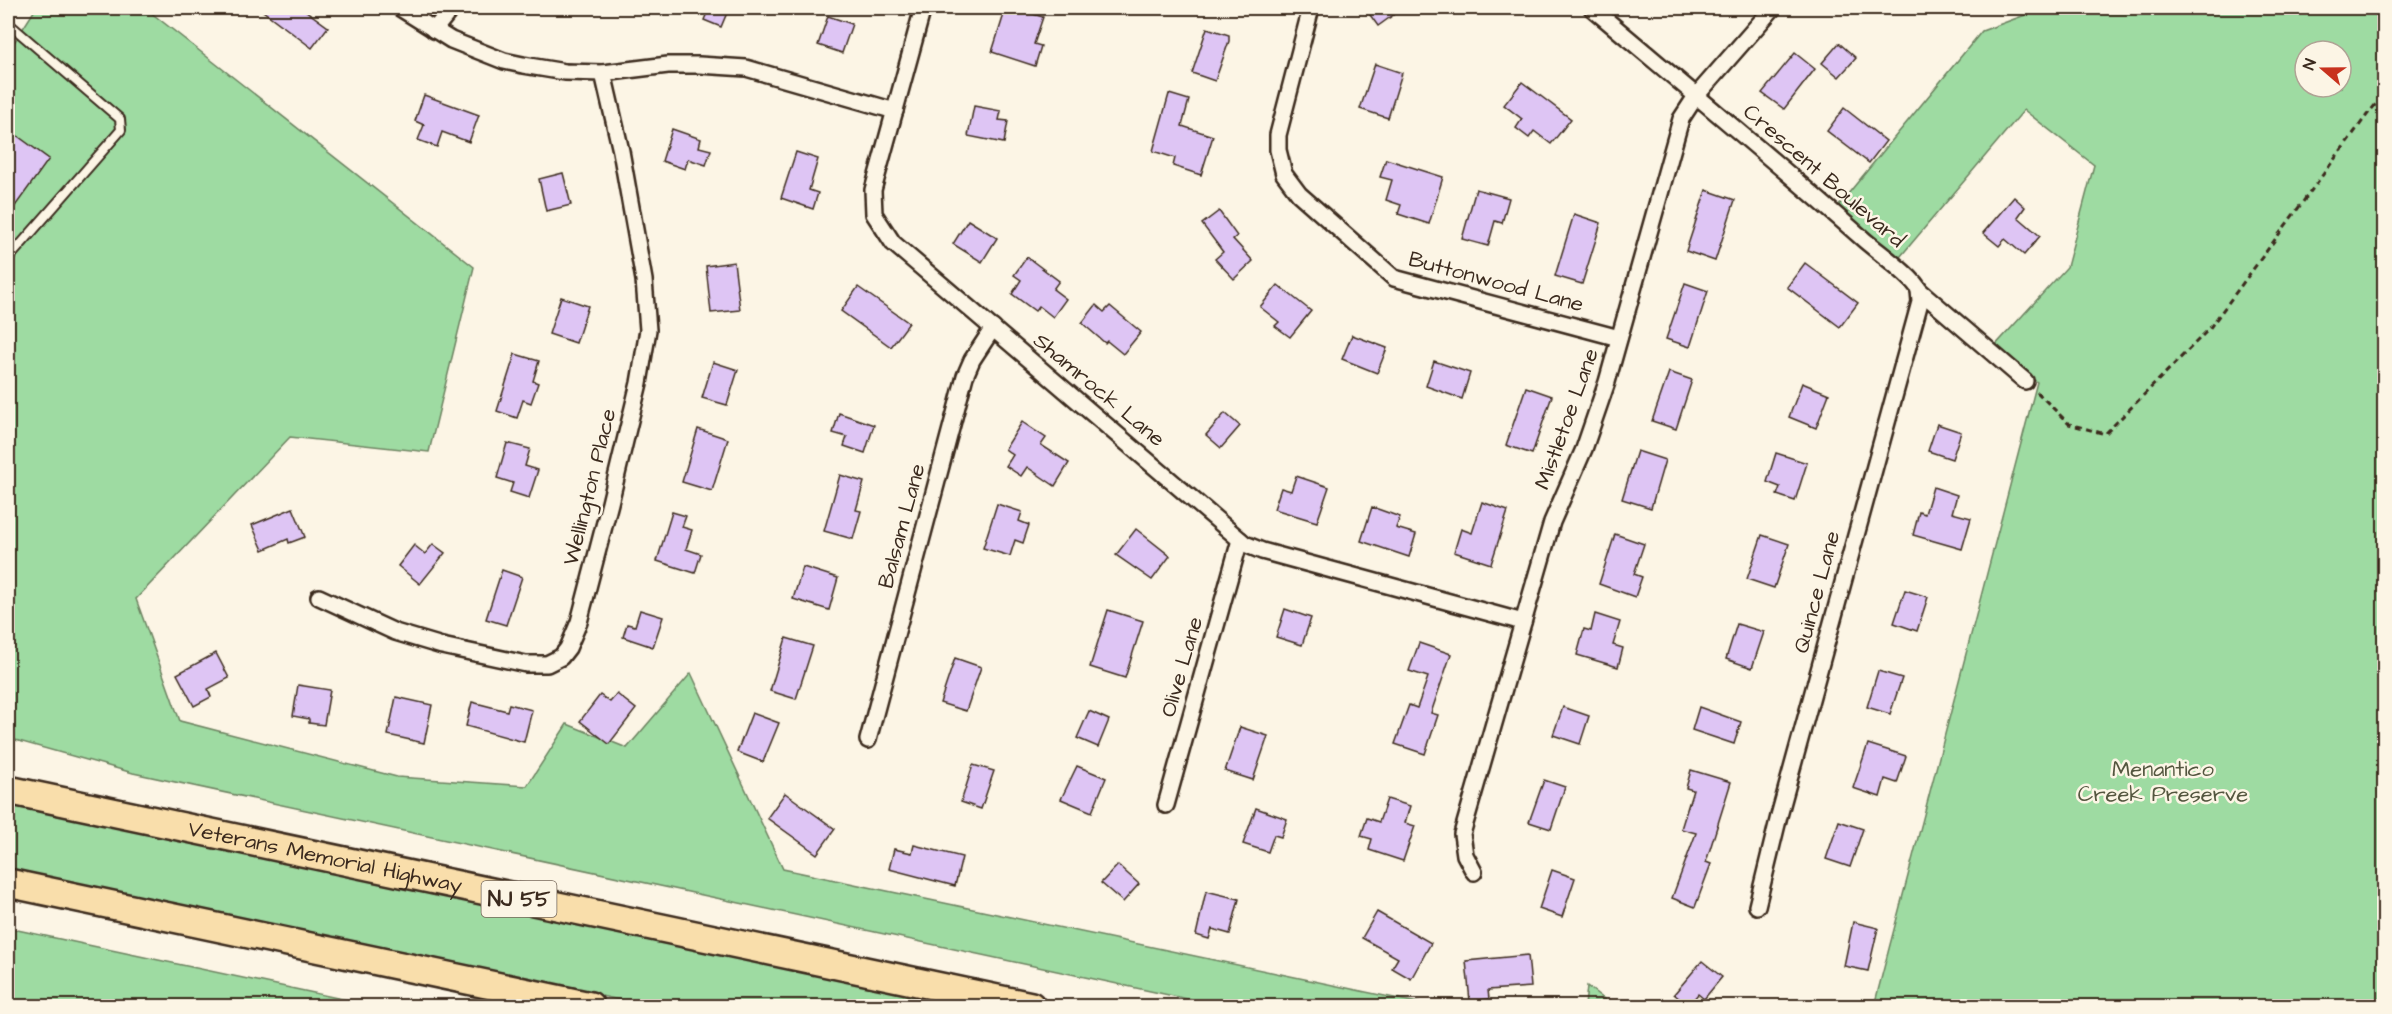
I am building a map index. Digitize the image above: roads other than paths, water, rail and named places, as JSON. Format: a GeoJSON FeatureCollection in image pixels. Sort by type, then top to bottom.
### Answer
{"type":"FeatureCollection","features":[{"type":"Feature","properties":{"kind":"highway"},"geometry":{"type":"LineString","coordinates":[[8,774],[171,814],[320,857]]}},
{"type":"Feature","properties":{"kind":"highway","name":"Veterans Memorial Highway"},"geometry":{"type":"LineString","coordinates":[[8,790],[1031,1006]]}},
{"type":"Feature","properties":{"kind":"highway"},"geometry":{"type":"LineString","coordinates":[[8,883],[591,1006]]}},
{"type":"Feature","properties":{"kind":"highway"},"geometry":{"type":"LineString","coordinates":[[8,901],[290,943]]}},
{"type":"Feature","properties":{"kind":"street"},"geometry":{"type":"LineString","coordinates":[[400,8],[451,40],[504,61],[564,72],[603,73],[668,65],[746,68],[894,111]]}},
{"type":"Feature","properties":{"kind":"street"},"geometry":{"type":"LineString","coordinates":[[434,30],[452,8]]}},
{"type":"Feature","properties":{"kind":"street","name":"Shamrock Lane"},"geometry":{"type":"LineString","coordinates":[[923,8],[873,190],[874,214],[893,243],[1240,540],[1262,551],[1523,622]]}},
{"type":"Feature","properties":{"kind":"street","name":"Buttonwood Lane"},"geometry":{"type":"LineString","coordinates":[[1311,8],[1278,135],[1278,150],[1284,174],[1299,194],[1394,278],[1619,339]]}},
{"type":"Feature","properties":{"kind":"street","name":"Crescent Boulevard"},"geometry":{"type":"LineString","coordinates":[[1592,8],[1891,264],[1912,279],[1919,290],[2025,381]]}},
{"type":"Feature","properties":{"kind":"street","name":"Mistletoe Lane"},"geometry":{"type":"LineString","coordinates":[[1474,872],[1465,855],[1462,834],[1552,522],[1584,449],[1619,339],[1681,119],[1696,96],[1773,8]]}},
{"type":"Feature","properties":{"kind":"street","name":"Wellington Place"},"geometry":{"type":"LineString","coordinates":[[319,597],[395,632],[442,646],[526,664],[548,664],[561,657],[568,648],[579,622],[613,492],[639,383],[648,330],[644,280],[621,151],[603,73]]}},
{"type":"Feature","properties":{"kind":"street","name":"Quince Lane"},"geometry":{"type":"LineString","coordinates":[[1757,906],[1779,816],[1920,302],[1919,290]]}},
{"type":"Feature","properties":{"kind":"street","name":"Balsam Lane"},"geometry":{"type":"LineString","coordinates":[[868,740],[965,376],[972,360],[993,328]]}},
{"type":"Feature","properties":{"kind":"street","name":"Olive Lane"},"geometry":{"type":"LineString","coordinates":[[1166,805],[1240,540]]}},
{"type":"Feature","properties":{"kind":"lane"},"geometry":{"type":"LineString","coordinates":[[8,23],[120,119],[121,130],[8,259]]}},
{"type":"Feature","properties":{"kind":"park label","name":"Menantico Creek Preserve"},"geometry":{"type":"Point","coordinates":[2163,782]}}]}
